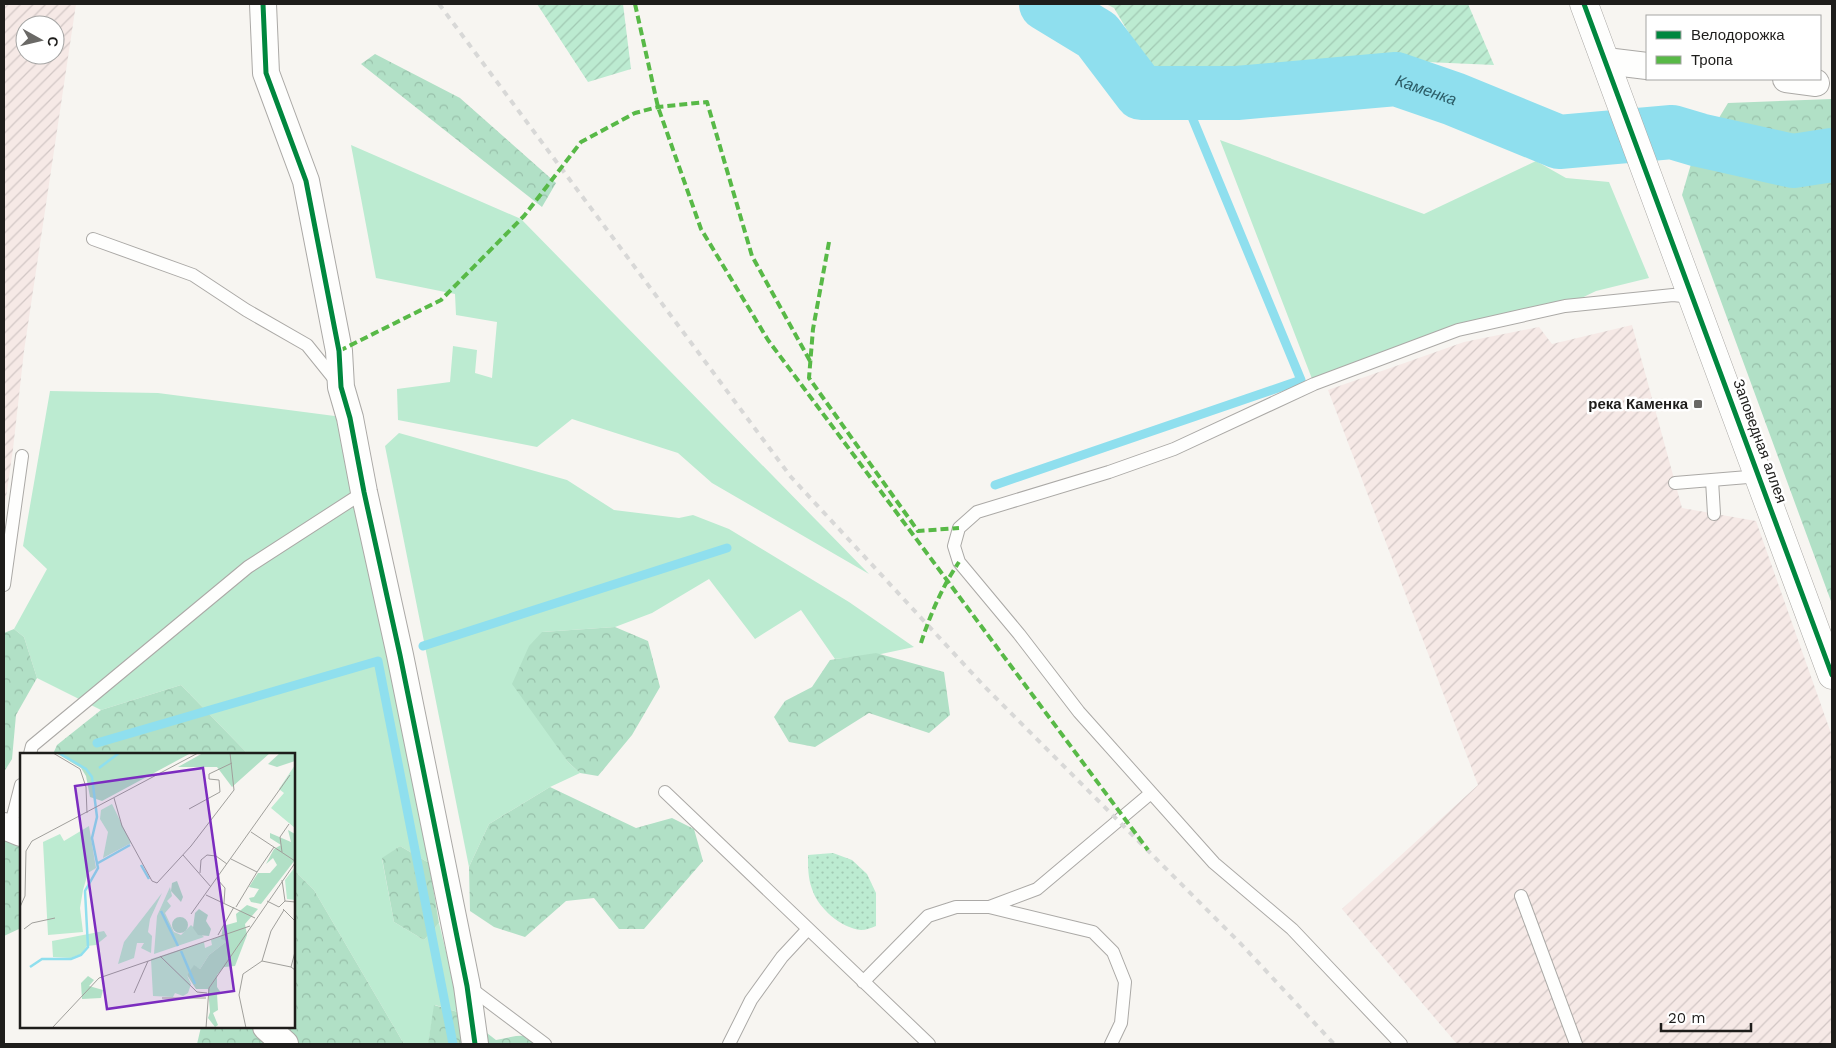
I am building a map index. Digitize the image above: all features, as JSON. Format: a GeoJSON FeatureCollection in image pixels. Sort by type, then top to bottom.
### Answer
{"type":"FeatureCollection","features":[{"type":"Feature","properties":{"kind":"street"},"geometry":{"type":"LineString","coordinates":[[263,4],[266,73],[306,180],[339,351],[341,387],[350,418],[364,492],[400,655],[467,986],[475,1044]]}},
{"type":"Feature","properties":{"kind":"street"},"geometry":{"type":"LineString","coordinates":[[1584,4],[1606,61],[1646,66]]}},
{"type":"Feature","properties":{"kind":"street","name":"Заповедная аллея"},"geometry":{"type":"LineString","coordinates":[[1606,61],[1618,98],[1760,476],[1832,675]]}},
{"type":"Feature","properties":{"kind":"street"},"geometry":{"type":"LineString","coordinates":[[1799,80],[1824,82]]}},
{"type":"Feature","properties":{"kind":"street"},"geometry":{"type":"LineString","coordinates":[[267,1028],[285,1044]]}},
{"type":"Feature","properties":{"kind":"lane"},"geometry":{"type":"LineString","coordinates":[[93,239],[192,275],[246,310],[307,345],[341,387]]}},
{"type":"Feature","properties":{"kind":"lane"},"geometry":{"type":"LineString","coordinates":[[1401,1044],[1292,929],[1214,864],[1079,712],[1019,634],[959,562],[954,546],[959,528],[977,512],[1109,472],[1174,449],[1314,384],[1458,330],[1565,306],[1674,295],[1692,296]]}},
{"type":"Feature","properties":{"kind":"lane"},"geometry":{"type":"LineString","coordinates":[[4,585],[22,456]]}},
{"type":"Feature","properties":{"kind":"lane"},"geometry":{"type":"LineString","coordinates":[[1675,483],[1760,476]]}},
{"type":"Feature","properties":{"kind":"lane"},"geometry":{"type":"LineString","coordinates":[[1712,480],[1714,514]]}},
{"type":"Feature","properties":{"kind":"lane"},"geometry":{"type":"LineString","coordinates":[[30,753],[32,746],[248,567],[364,492]]}},
{"type":"Feature","properties":{"kind":"lane"},"geometry":{"type":"LineString","coordinates":[[12,829],[20,790]]}},
{"type":"Feature","properties":{"kind":"lane"},"geometry":{"type":"LineString","coordinates":[[666,792],[863,982],[921,1042]]}},
{"type":"Feature","properties":{"kind":"lane"},"geometry":{"type":"LineString","coordinates":[[989,907],[1037,888],[1151,793]]}},
{"type":"Feature","properties":{"kind":"lane"},"geometry":{"type":"LineString","coordinates":[[1521,896],[1576,1044]]}},
{"type":"Feature","properties":{"kind":"lane"},"geometry":{"type":"LineString","coordinates":[[863,982],[928,916],[956,907],[989,907],[1093,932],[1113,952],[1125,982],[1121,1023],[1112,1044]]}},
{"type":"Feature","properties":{"kind":"lane"},"geometry":{"type":"LineString","coordinates":[[729,1044],[751,1000],[782,957],[808,929]]}},
{"type":"Feature","properties":{"kind":"lane"},"geometry":{"type":"LineString","coordinates":[[467,986],[545,1044]]}},
{"type":"Feature","properties":{"kind":"shaded area"},"geometry":{"type":"Polygon","coordinates":[[[4,4],[76,4],[24,351],[4,511],[4,4]]]}},
{"type":"Feature","properties":{"kind":"shaded area"},"geometry":{"type":"Polygon","coordinates":[[[1632,325],[1682,508],[1756,521],[1832,736],[1832,1044],[1457,1044],[1342,909],[1478,785],[1328,390],[1464,342],[1539,327],[1552,344],[1632,325]]]}},
{"type":"Feature","properties":{"kind":"green space"},"geometry":{"type":"Polygon","coordinates":[[[537,4],[623,4],[631,69],[588,82],[537,4]]]}},
{"type":"Feature","properties":{"kind":"green space"},"geometry":{"type":"Polygon","coordinates":[[[1106,4],[1468,4],[1494,65],[1404,61],[1230,75],[1152,72],[1114,8],[1106,4]]]}},
{"type":"Feature","properties":{"kind":"green space"},"geometry":{"type":"Polygon","coordinates":[[[375,54],[460,98],[556,183],[542,207],[361,64],[375,54]]]}},
{"type":"Feature","properties":{"kind":"green space"},"geometry":{"type":"Polygon","coordinates":[[[1832,99],[1832,604],[1682,195],[1691,164],[1728,103],[1832,99]]]}},
{"type":"Feature","properties":{"kind":"green space"},"geometry":{"type":"Polygon","coordinates":[[[1220,140],[1424,214],[1536,161],[1566,178],[1609,182],[1649,278],[1596,291],[1565,306],[1458,330],[1314,384],[1220,140]]]}},
{"type":"Feature","properties":{"kind":"green space"},"geometry":{"type":"Polygon","coordinates":[[[351,145],[521,219],[869,574],[712,483],[678,453],[572,419],[537,447],[398,420],[397,389],[450,382],[453,346],[477,350],[475,373],[492,378],[497,322],[456,315],[455,294],[376,278],[351,145]]]}},
{"type":"Feature","properties":{"kind":"green space"},"geometry":{"type":"Polygon","coordinates":[[[50,391],[158,393],[350,418],[400,655],[429,863],[400,846],[382,859],[394,922],[424,940],[439,923],[461,1013],[435,1005],[428,1044],[404,1044],[314,890],[295,871],[295,753],[247,753],[181,685],[101,710],[37,678],[24,637],[14,629],[47,569],[23,546],[50,391]]]}},
{"type":"Feature","properties":{"kind":"green space"},"geometry":{"type":"Polygon","coordinates":[[[399,433],[567,480],[614,510],[679,518],[693,515],[729,529],[849,602],[914,647],[881,654],[835,659],[801,610],[755,639],[709,579],[652,613],[615,627],[542,632],[548,732],[568,762],[580,773],[550,787],[489,824],[469,867],[385,446],[399,433]]]}},
{"type":"Feature","properties":{"kind":"green space"},"geometry":{"type":"Polygon","coordinates":[[[615,627],[648,641],[660,687],[632,735],[598,776],[580,773],[568,762],[512,684],[529,646],[542,632],[615,627]]]}},
{"type":"Feature","properties":{"kind":"green space"},"geometry":{"type":"Polygon","coordinates":[[[14,629],[24,637],[37,678],[16,715],[12,759],[4,772],[4,633],[14,629]]]}},
{"type":"Feature","properties":{"kind":"green space"},"geometry":{"type":"Polygon","coordinates":[[[876,653],[944,672],[950,715],[929,733],[869,713],[815,747],[789,742],[774,717],[785,701],[812,687],[830,660],[876,653]]]}},
{"type":"Feature","properties":{"kind":"green space"},"geometry":{"type":"Polygon","coordinates":[[[181,685],[247,753],[53,753],[57,745],[101,710],[181,685]]]}},
{"type":"Feature","properties":{"kind":"green space"},"geometry":{"type":"Polygon","coordinates":[[[550,787],[636,828],[672,818],[694,829],[703,861],[644,929],[619,929],[594,898],[566,901],[525,937],[494,927],[470,911],[469,867],[489,824],[550,787]]]}},
{"type":"Feature","properties":{"kind":"green space"},"geometry":{"type":"Polygon","coordinates":[[[4,827],[20,832],[20,928],[4,936],[4,827]]]}},
{"type":"Feature","properties":{"kind":"green space"},"geometry":{"type":"Polygon","coordinates":[[[400,846],[429,863],[439,923],[424,940],[394,922],[382,858],[400,846]]]}},
{"type":"Feature","properties":{"kind":"green space"},"geometry":{"type":"Polygon","coordinates":[[[833,853],[852,860],[867,874],[876,893],[876,926],[861,930],[853,928],[831,916],[819,903],[809,877],[808,855],[833,853]]]}},
{"type":"Feature","properties":{"kind":"green space"},"geometry":{"type":"Polygon","coordinates":[[[295,871],[314,890],[404,1044],[197,1044],[201,1028],[295,1028],[295,871]]]}},
{"type":"Feature","properties":{"kind":"green space"},"geometry":{"type":"Polygon","coordinates":[[[434,1005],[461,1013],[496,1040],[516,1036],[537,1035],[548,1044],[428,1044],[434,1005]]]}},
{"type":"Feature","properties":{"kind":"waterway","name":"Каменка"},"geometry":{"type":"LineString","coordinates":[[1046,4],[1097,35],[1141,93],[1237,93],[1396,79],[1454,99],[1559,142],[1672,132],[1793,161],[1832,155]]}},
{"type":"Feature","properties":{"kind":"waterway"},"geometry":{"type":"LineString","coordinates":[[995,485],[1301,380],[1182,93]]}},
{"type":"Feature","properties":{"kind":"waterway"},"geometry":{"type":"LineString","coordinates":[[423,646],[727,548]]}},
{"type":"Feature","properties":{"kind":"waterway"},"geometry":{"type":"LineString","coordinates":[[97,743],[378,661],[453,1044]]}},
{"type":"Feature","properties":{"kind":"railway"},"geometry":{"type":"LineString","coordinates":[[439,4],[791,477],[984,686],[1241,944],[1334,1044]]}},
{"type":"Feature","properties":{"kind":"marked path"},"geometry":{"type":"LineString","coordinates":[[635,4],[658,107],[701,229],[768,340],[1148,850]]}},
{"type":"Feature","properties":{"kind":"marked path"},"geometry":{"type":"LineString","coordinates":[[339,351],[441,300],[524,216],[581,142],[635,113],[658,107],[707,102],[752,256],[810,361]]}},
{"type":"Feature","properties":{"kind":"marked path"},"geometry":{"type":"LineString","coordinates":[[829,242],[813,329],[809,378],[918,531],[959,528]]}},
{"type":"Feature","properties":{"kind":"marked path"},"geometry":{"type":"LineString","coordinates":[[921,643],[937,601],[959,562]]}},
{"type":"Feature","properties":{"kind":"cycle path"},"geometry":{"type":"LineString","coordinates":[[263,4],[266,73],[306,181],[339,351],[341,387],[350,418],[364,492],[400,655],[467,986],[475,1044]]}},
{"type":"Feature","properties":{"kind":"cycle path"},"geometry":{"type":"LineString","coordinates":[[1584,4],[1832,675]]}},
{"type":"Feature","properties":{"kind":"place","name":"река Каменка"},"geometry":{"type":"Point","coordinates":[1698,404]}}]}
